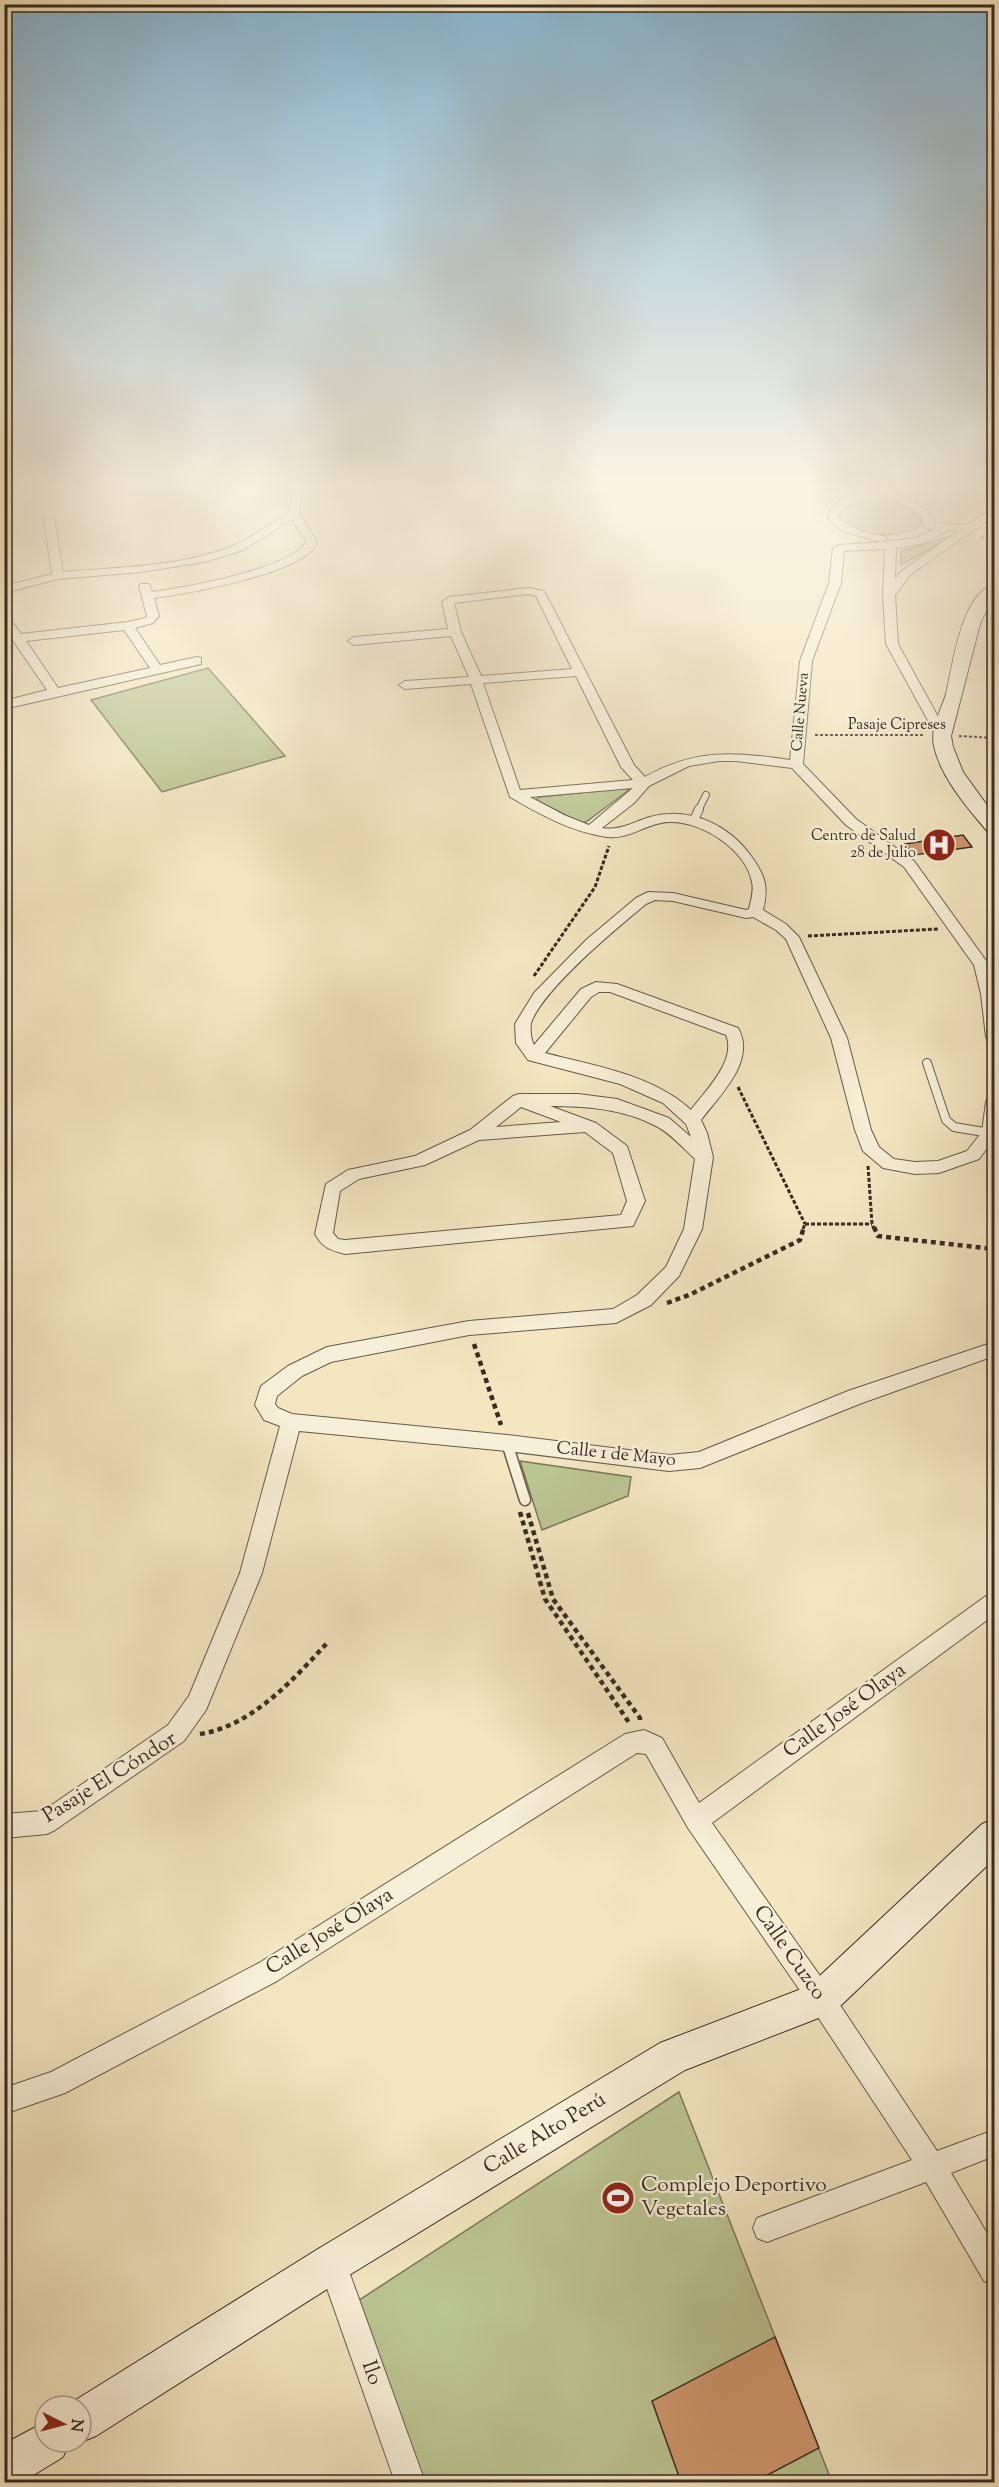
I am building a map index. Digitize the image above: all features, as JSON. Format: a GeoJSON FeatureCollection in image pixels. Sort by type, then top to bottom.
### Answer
{"type":"FeatureCollection","features":[{"type":"Feature","properties":{"kind":"street"},"geometry":{"type":"LineString","coordinates":[[18,638],[128,626],[152,619],[150,606]]}},
{"type":"Feature","properties":{"kind":"street"},"geometry":{"type":"LineString","coordinates":[[449,606],[455,632],[476,680],[514,794],[557,818],[590,830],[612,834],[667,817],[694,820],[714,828],[730,840],[759,879],[760,895],[755,912]]}},
{"type":"Feature","properties":{"kind":"street"},"geometry":{"type":"LineString","coordinates":[[546,606],[628,767],[643,783]]}},
{"type":"Feature","properties":{"kind":"street","name":"Calle Nueva"},"geometry":{"type":"LineString","coordinates":[[826,606],[806,661],[796,765],[851,822],[909,864],[955,928],[988,965],[994,1037]]}},
{"type":"Feature","properties":{"kind":"street"},"geometry":{"type":"LineString","coordinates":[[890,606],[892,644],[942,735],[952,770],[994,827]]}},
{"type":"Feature","properties":{"kind":"street"},"geometry":{"type":"LineString","coordinates":[[942,735],[971,626],[981,606]]}},
{"type":"Feature","properties":{"kind":"street"},"geometry":{"type":"LineString","coordinates":[[4,618],[55,692]]}},
{"type":"Feature","properties":{"kind":"street"},"geometry":{"type":"LineString","coordinates":[[128,626],[157,669]]}},
{"type":"Feature","properties":{"kind":"street"},"geometry":{"type":"LineString","coordinates":[[354,641],[455,632]]}},
{"type":"Feature","properties":{"kind":"street"},"geometry":{"type":"LineString","coordinates":[[4,705],[196,661]]}},
{"type":"Feature","properties":{"kind":"street"},"geometry":{"type":"LineString","coordinates":[[405,685],[578,672]]}},
{"type":"Feature","properties":{"kind":"street"},"geometry":{"type":"LineString","coordinates":[[514,794],[643,783],[686,761],[702,757],[728,756],[796,765]]}},
{"type":"Feature","properties":{"kind":"street"},"geometry":{"type":"LineString","coordinates":[[590,830],[635,794],[643,783]]}},
{"type":"Feature","properties":{"kind":"street"},"geometry":{"type":"LineString","coordinates":[[176,1733],[198,1703],[251,1574],[291,1422],[271,1414],[265,1405],[268,1392],[295,1371],[327,1355],[469,1329],[616,1316],[644,1300],[673,1271],[693,1229],[704,1157],[699,1133],[692,1120],[669,1099],[625,1080],[534,1056],[524,1043],[523,1024],[539,997],[591,943],[641,901],[653,895],[673,897],[736,913],[755,912],[781,927],[792,937],[839,1038],[863,1130],[872,1150],[889,1164],[915,1168],[939,1167],[973,1155],[990,1133],[994,1102]]}},
{"type":"Feature","properties":{"kind":"street"},"geometry":{"type":"LineString","coordinates":[[534,1056],[586,993],[596,987],[612,987],[732,1032],[737,1043],[730,1070],[692,1120]]}},
{"type":"Feature","properties":{"kind":"street"},"geometry":{"type":"LineString","coordinates":[[519,1100],[590,1127],[621,1150],[636,1201],[627,1221],[345,1247],[332,1244],[324,1234],[332,1188],[354,1174],[419,1161],[476,1134],[519,1100],[578,1100],[617,1105],[663,1122],[704,1157]]}},
{"type":"Feature","properties":{"kind":"street"},"geometry":{"type":"LineString","coordinates":[[476,1134],[590,1127]]}},
{"type":"Feature","properties":{"kind":"street","name":"Calle 1 de Mayo"},"geometry":{"type":"LineString","coordinates":[[291,1422],[507,1443],[669,1463],[700,1460],[855,1397],[994,1349]]}},
{"type":"Feature","properties":{"kind":"street","name":"Calle José Olaya"},"geometry":{"type":"LineString","coordinates":[[696,1820],[994,1603]]}},
{"type":"Feature","properties":{"kind":"street","name":"Pasaje El Cóndor"},"geometry":{"type":"LineString","coordinates":[[4,1826],[47,1822],[176,1733]]}},
{"type":"Feature","properties":{"kind":"street","name":"Calle Cuzco"},"geometry":{"type":"LineString","coordinates":[[644,1741],[654,1746],[696,1820],[821,1999],[932,2167],[994,2271]]}},
{"type":"Feature","properties":{"kind":"street","name":"Calle José Olaya"},"geometry":{"type":"LineString","coordinates":[[4,2102],[56,2084],[268,1972],[633,1742],[644,1741]]}},
{"type":"Feature","properties":{"kind":"street","name":"Calle Alto Perú"},"geometry":{"type":"LineString","coordinates":[[93,2413],[332,2263],[673,2056],[821,1999],[994,1836]]}},
{"type":"Feature","properties":{"kind":"street"},"geometry":{"type":"LineString","coordinates":[[767,2228],[994,2144]]}},
{"type":"Feature","properties":{"kind":"street","name":"Ilo"},"geometry":{"type":"LineString","coordinates":[[332,2263],[410,2482]]}},
{"type":"Feature","properties":{"kind":"street"},"geometry":{"type":"LineString","coordinates":[[4,2469],[33,2451]]}},
{"type":"Feature","properties":{"kind":"lane"},"geometry":{"type":"LineString","coordinates":[[694,820],[706,795]]}},
{"type":"Feature","properties":{"kind":"lane"},"geometry":{"type":"LineString","coordinates":[[927,1063],[946,1120],[954,1127],[990,1133]]}},
{"type":"Feature","properties":{"kind":"lane"},"geometry":{"type":"LineString","coordinates":[[507,1443],[525,1500]]}},
{"type":"Feature","properties":{"kind":"path","name":"Pasaje Cipreses"},"geometry":{"type":"LineString","coordinates":[[800,735],[942,735],[994,738]]}},
{"type":"Feature","properties":{"kind":"path"},"geometry":{"type":"LineString","coordinates":[[539,997],[530,983],[595,887],[612,834]]}},
{"type":"Feature","properties":{"kind":"path"},"geometry":{"type":"LineString","coordinates":[[792,937],[955,928]]}},
{"type":"Feature","properties":{"kind":"path"},"geometry":{"type":"LineString","coordinates":[[689,1295],[800,1240],[805,1224],[743,1100]]}},
{"type":"Feature","properties":{"kind":"path"},"geometry":{"type":"LineString","coordinates":[[872,1150],[867,1167],[872,1224],[878,1236],[994,1249]]}},
{"type":"Feature","properties":{"kind":"path"},"geometry":{"type":"LineString","coordinates":[[805,1224],[872,1224]]}},
{"type":"Feature","properties":{"kind":"path"},"geometry":{"type":"LineString","coordinates":[[469,1329],[507,1443]]}},
{"type":"Feature","properties":{"kind":"path"},"geometry":{"type":"LineString","coordinates":[[525,1500],[519,1509],[545,1599],[644,1741]]}},
{"type":"Feature","properties":{"kind":"path"},"geometry":{"type":"LineString","coordinates":[[525,1500],[554,1599],[640,1718],[644,1741]]}},
{"type":"Feature","properties":{"kind":"path","name":"Pasaje El Cóndor"},"geometry":{"type":"LineString","coordinates":[[176,1733],[209,1734],[249,1714],[298,1675],[327,1643]]}},
{"type":"Feature","properties":{"kind":"green space"},"geometry":{"type":"Polygon","coordinates":[[[208,668],[285,756],[162,792],[91,700],[208,668]]]}},
{"type":"Feature","properties":{"kind":"green space"},"geometry":{"type":"Polygon","coordinates":[[[625,788],[629,790],[586,822],[579,822],[536,800],[539,797],[625,788]]]}},
{"type":"Feature","properties":{"kind":"green space"},"geometry":{"type":"Polygon","coordinates":[[[520,1461],[631,1477],[628,1496],[542,1530],[520,1461]]]}},
{"type":"Feature","properties":{"kind":"green space","name":"Complejo Deportivo Vegetales"},"geometry":{"type":"Polygon","coordinates":[[[679,2092],[832,2482],[414,2482],[353,2304],[679,2092]]]}},
{"type":"Feature","properties":{"kind":"building","name":"Centro de Salud 28 de Julio"},"geometry":{"type":"Polygon","coordinates":[[[963,835],[972,847],[914,855],[905,844],[963,835]]]}},
{"type":"Feature","properties":{"kind":"building"},"geometry":{"type":"Polygon","coordinates":[[[775,2337],[819,2448],[754,2482],[681,2482],[652,2401],[775,2337]]]}},
{"type":"Feature","properties":{"kind":"place","name":"Centro de Salud 28 de Julio"},"geometry":{"type":"Point","coordinates":[939,845]}},
{"type":"Feature","properties":{"kind":"place","name":"Complejo Deportivo Vegetales"},"geometry":{"type":"Point","coordinates":[618,2198]}}]}
